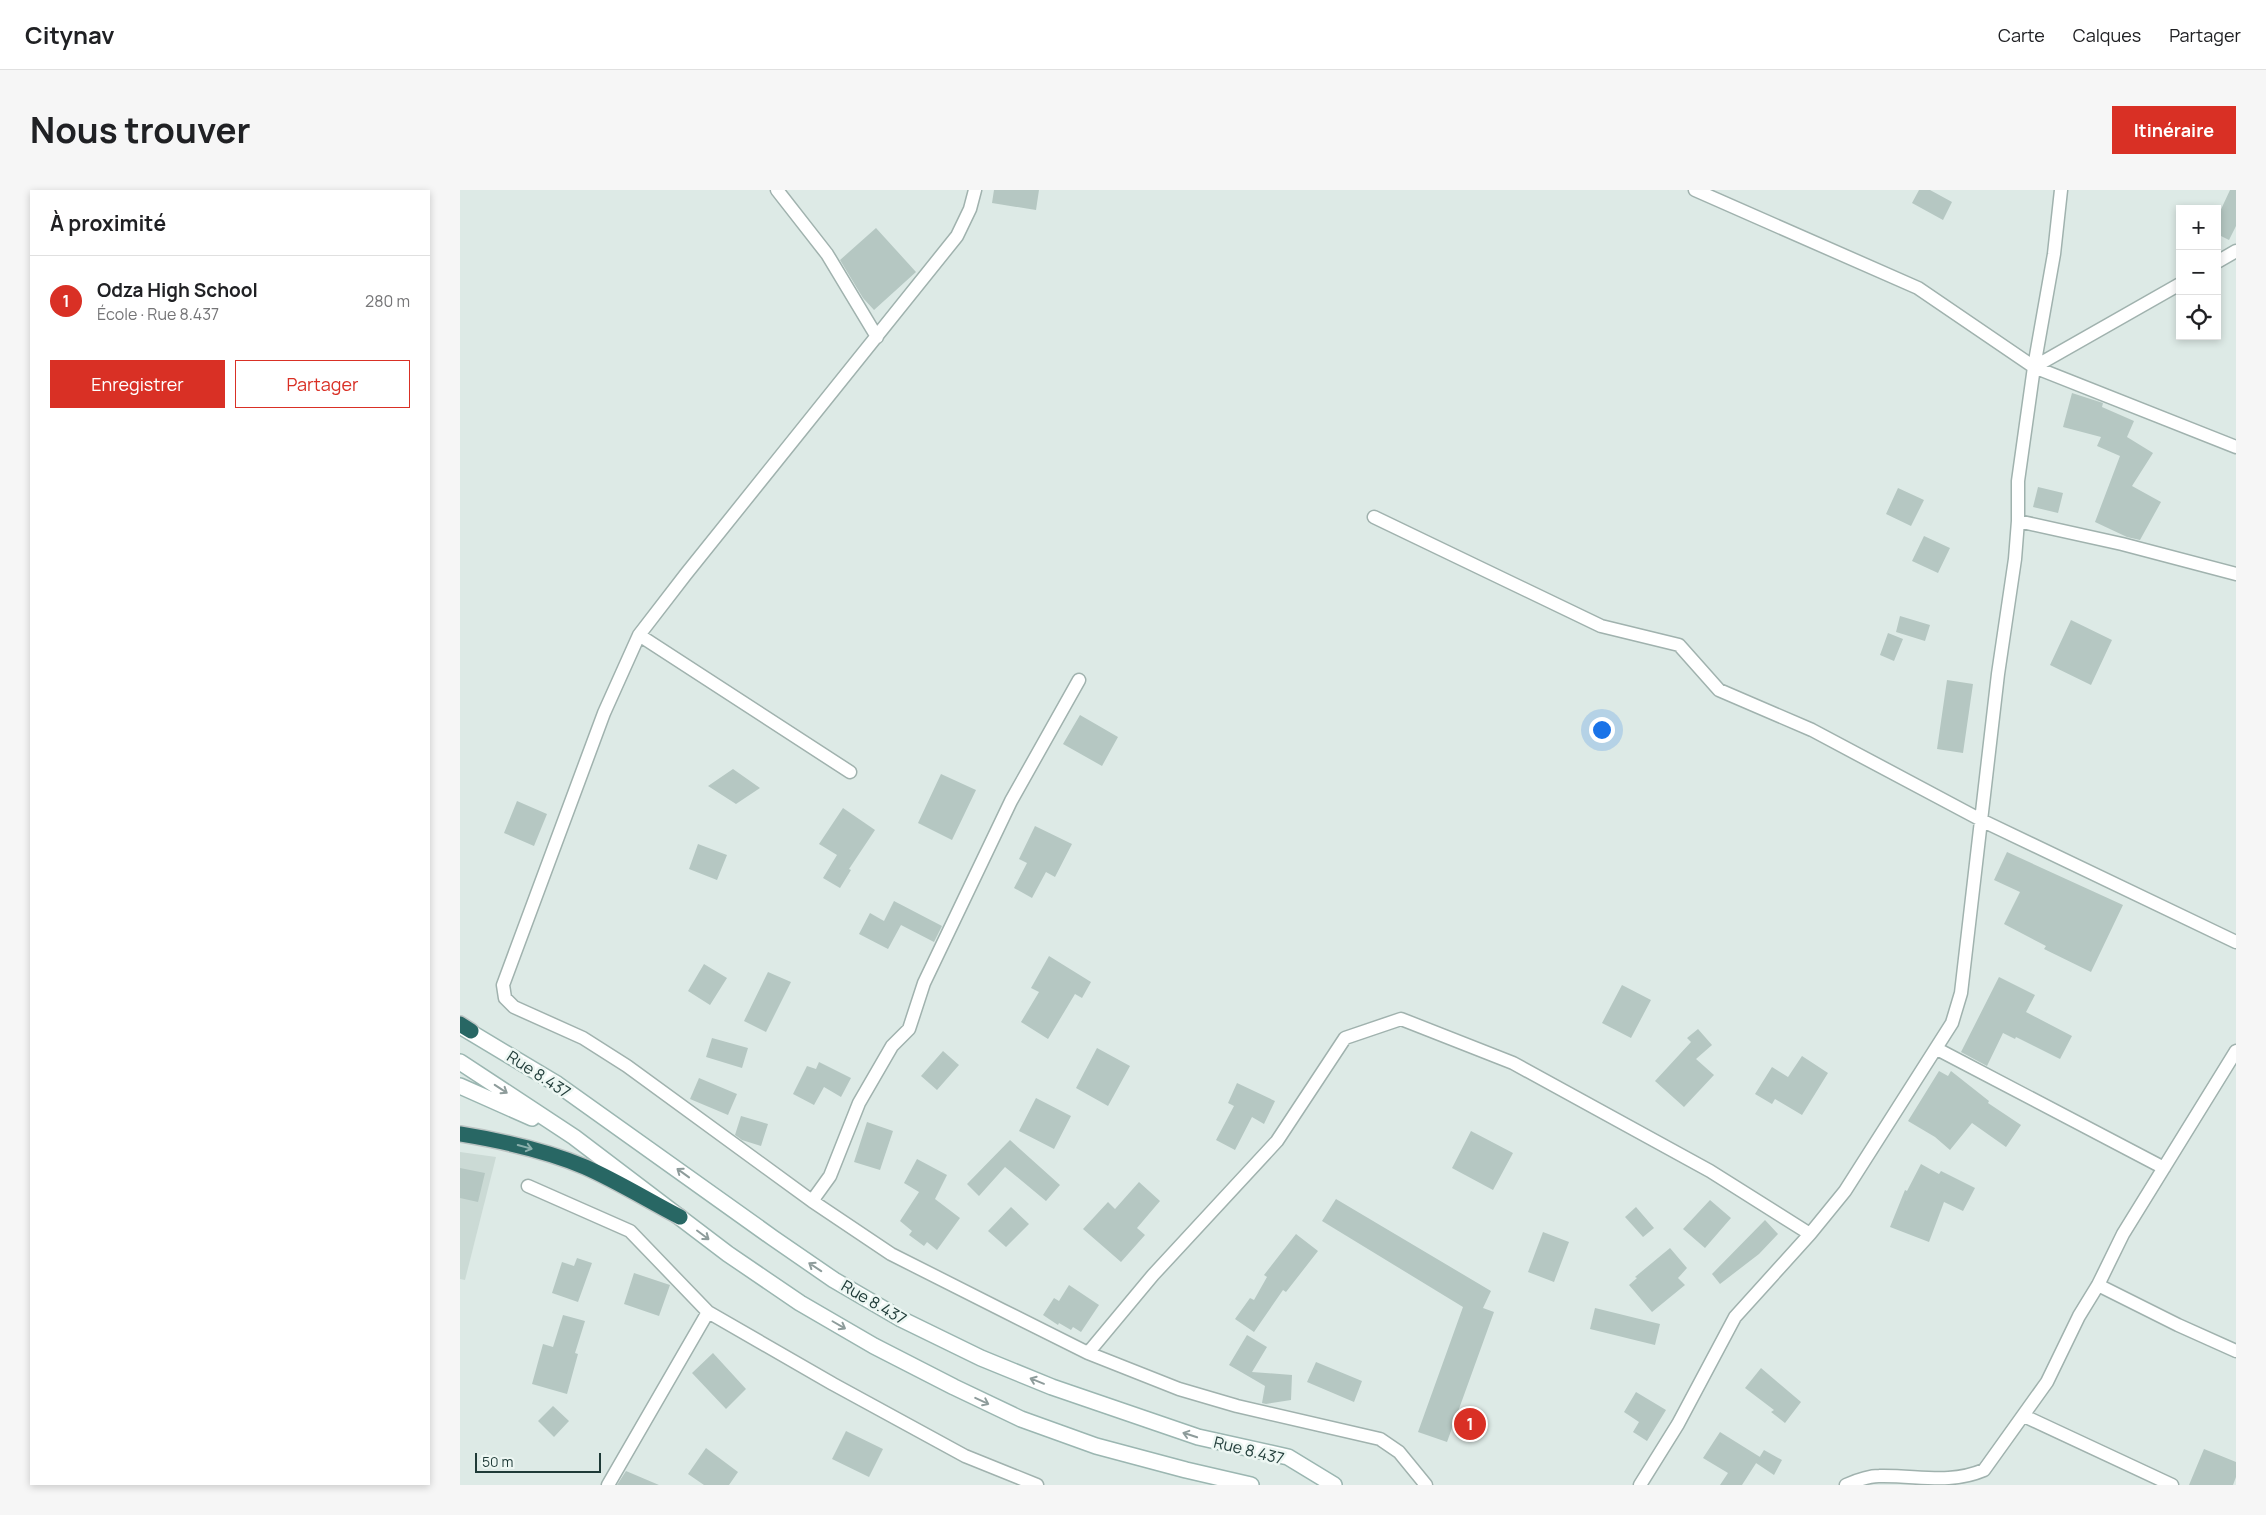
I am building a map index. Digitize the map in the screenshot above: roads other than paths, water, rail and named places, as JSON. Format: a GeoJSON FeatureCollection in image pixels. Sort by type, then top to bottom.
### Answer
{"type":"FeatureCollection","features":[{"type":"Feature","properties":{"kind":"highway"},"geometry":{"type":"LineString","coordinates":[[460,1134],[508,1142],[586,1168],[680,1217]]}},
{"type":"Feature","properties":{"kind":"main road","name":"Rue 8.437"},"geometry":{"type":"LineString","coordinates":[[464,1027],[557,1084],[834,1280],[901,1319],[981,1358],[1052,1387],[1198,1437],[1288,1457],[1334,1485]]}},
{"type":"Feature","properties":{"kind":"main road","name":"Rue 8.437"},"geometry":{"type":"LineString","coordinates":[[460,1062],[574,1137],[728,1254],[800,1303],[874,1346],[1021,1419],[1096,1446],[1251,1485]]}},
{"type":"Feature","properties":{"kind":"main road"},"geometry":{"type":"LineString","coordinates":[[460,1086],[574,1137]]}},
{"type":"Feature","properties":{"kind":"street"},"geometry":{"type":"LineString","coordinates":[[776,190],[827,254],[877,337]]}},
{"type":"Feature","properties":{"kind":"street"},"geometry":{"type":"LineString","coordinates":[[974,190],[970,209],[957,236],[639,635],[590,749],[503,985],[505,998],[514,1006],[583,1038],[627,1066],[812,1201],[891,1254],[1088,1353],[1180,1390],[1237,1406],[1380,1439],[1399,1452],[1426,1485]]}},
{"type":"Feature","properties":{"kind":"street"},"geometry":{"type":"LineString","coordinates":[[1695,190],[1918,288],[2034,367],[2236,447]]}},
{"type":"Feature","properties":{"kind":"street"},"geometry":{"type":"LineString","coordinates":[[1640,1485],[1678,1424],[1735,1316],[1810,1234],[1845,1191],[1952,1023],[1961,993],[1983,821],[1998,674],[2018,521],[2018,481],[2034,367],[2054,254],[2061,190]]}},
{"type":"Feature","properties":{"kind":"street"},"geometry":{"type":"LineString","coordinates":[[2221,260],[2236,251]]}},
{"type":"Feature","properties":{"kind":"street"},"geometry":{"type":"LineString","coordinates":[[2034,367],[2176,286]]}},
{"type":"Feature","properties":{"kind":"street"},"geometry":{"type":"LineString","coordinates":[[1374,517],[1601,626],[1679,645],[1719,690],[1812,730],[1983,821],[2236,942]]}},
{"type":"Feature","properties":{"kind":"street"},"geometry":{"type":"LineString","coordinates":[[2018,521],[2122,544],[2236,574]]}},
{"type":"Feature","properties":{"kind":"street"},"geometry":{"type":"LineString","coordinates":[[639,635],[850,772]]}},
{"type":"Feature","properties":{"kind":"street"},"geometry":{"type":"LineString","coordinates":[[812,1201],[830,1176],[859,1103],[892,1046],[909,1029],[924,983],[1007,810],[1079,680]]}},
{"type":"Feature","properties":{"kind":"street"},"geometry":{"type":"LineString","coordinates":[[1088,1353],[1153,1276],[1277,1141],[1344,1038],[1400,1019],[1514,1063],[1710,1171],[1810,1234]]}},
{"type":"Feature","properties":{"kind":"street"},"geometry":{"type":"LineString","coordinates":[[1937,1049],[2164,1168]]}},
{"type":"Feature","properties":{"kind":"street"},"geometry":{"type":"LineString","coordinates":[[1846,1485],[1878,1476],[1934,1482],[1954,1482],[1970,1479],[1984,1470],[2047,1382],[2079,1316],[2098,1285],[2123,1234],[2236,1052]]}},
{"type":"Feature","properties":{"kind":"street"},"geometry":{"type":"LineString","coordinates":[[528,1186],[630,1231],[708,1312],[833,1384],[965,1456],[1037,1485]]}},
{"type":"Feature","properties":{"kind":"street"},"geometry":{"type":"LineString","coordinates":[[2098,1285],[2178,1325],[2236,1351]]}},
{"type":"Feature","properties":{"kind":"street"},"geometry":{"type":"LineString","coordinates":[[608,1485],[708,1312]]}},
{"type":"Feature","properties":{"kind":"street"},"geometry":{"type":"LineString","coordinates":[[2024,1416],[2172,1485]]}},
{"type":"Feature","properties":{"kind":"place","name":"Odza High School"},"geometry":{"type":"Point","coordinates":[1470,1424]}}]}
